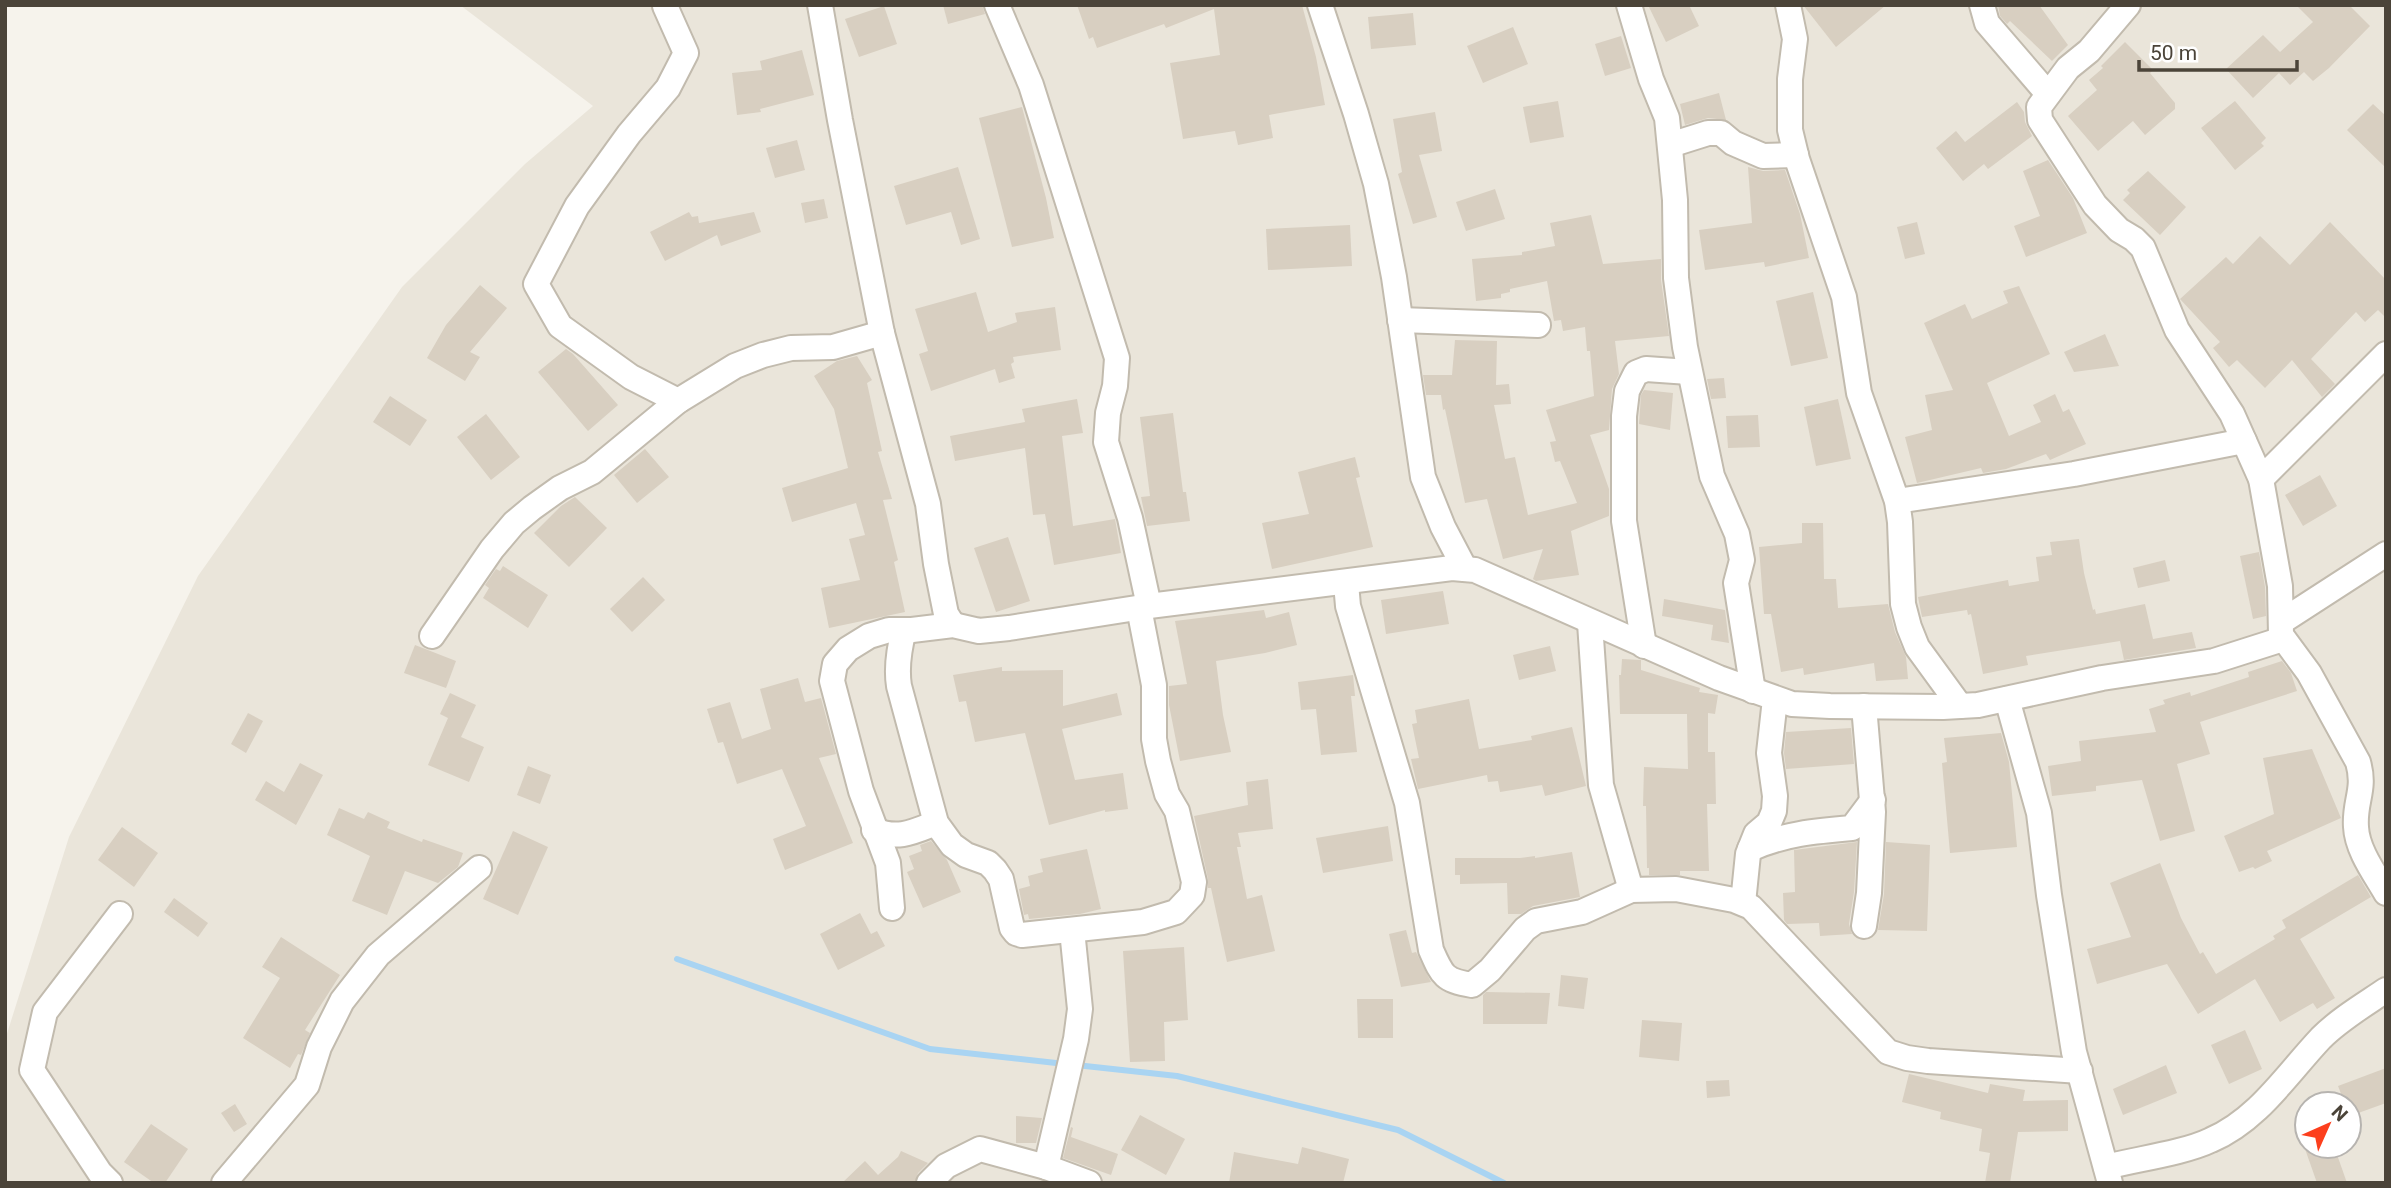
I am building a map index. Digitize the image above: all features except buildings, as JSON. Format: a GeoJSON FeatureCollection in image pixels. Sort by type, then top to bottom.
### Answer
{"type":"FeatureCollection","features":[{"type":"Feature","properties":{"kind":"street"},"geometry":{"type":"LineString","coordinates":[[820,5],[882,333],[928,504],[946,614],[953,625]]}},
{"type":"Feature","properties":{"kind":"street"},"geometry":{"type":"LineString","coordinates":[[904,630],[898,650],[899,686],[936,823],[952,845],[965,855],[988,863],[995,870],[1001,879],[1012,928],[1016,933],[1022,935],[1143,922],[1177,912],[1192,895],[1194,883],[1177,811],[1167,794],[1158,761],[1154,739],[1154,685],[1130,518],[1106,442],[1117,358],[1031,85],[998,5]]}},
{"type":"Feature","properties":{"kind":"street"},"geometry":{"type":"LineString","coordinates":[[1320,5],[1376,184],[1400,320],[1423,477],[1435,510],[1465,569]]}},
{"type":"Feature","properties":{"kind":"street"},"geometry":{"type":"LineString","coordinates":[[1629,5],[1651,79],[1667,118],[1675,200],[1675,278],[1689,372],[1712,476],[1737,534],[1742,560],[1736,583],[1764,695],[1775,796],[1774,811],[1769,823],[1756,834],[1750,849],[1743,904]]}},
{"type":"Feature","properties":{"kind":"street"},"geometry":{"type":"LineString","coordinates":[[1788,5],[1795,39],[1789,114],[1796,155],[1840,279],[1858,393],[1897,501],[1903,604],[1917,647],[1960,706]]}},
{"type":"Feature","properties":{"kind":"street"},"geometry":{"type":"LineString","coordinates":[[1982,5],[1987,23],[2048,94]]}},
{"type":"Feature","properties":{"kind":"street"},"geometry":{"type":"LineString","coordinates":[[2127,5],[2089,51],[2068,68],[2048,94],[2039,107],[2040,120],[2095,205],[2119,230],[2143,248],[2178,330],[2232,414],[2261,479],[2280,586],[2282,630],[2358,762],[2362,777],[2356,830],[2360,844],[2386,893]]}},
{"type":"Feature","properties":{"kind":"street"},"geometry":{"type":"LineString","coordinates":[[665,6],[686,53],[668,88],[629,134],[577,205],[536,284],[560,326],[631,377],[678,401]]}},
{"type":"Feature","properties":{"kind":"street"},"geometry":{"type":"LineString","coordinates":[[1670,145],[1708,133],[1721,133],[1733,142],[1763,156],[1796,155]]}},
{"type":"Feature","properties":{"kind":"street"},"geometry":{"type":"LineString","coordinates":[[1400,320],[1538,325]]}},
{"type":"Feature","properties":{"kind":"street"},"geometry":{"type":"LineString","coordinates":[[432,636],[492,549],[514,523],[560,488],[592,472],[678,401],[735,366],[763,355],[791,348],[832,347],[882,333]]}},
{"type":"Feature","properties":{"kind":"street"},"geometry":{"type":"LineString","coordinates":[[2261,479],[2386,354]]}},
{"type":"Feature","properties":{"kind":"street"},"geometry":{"type":"LineString","coordinates":[[1644,646],[1624,522],[1624,416],[1627,391],[1636,373],[1646,369],[1689,372]]}},
{"type":"Feature","properties":{"kind":"street"},"geometry":{"type":"LineString","coordinates":[[1897,501],[2074,474],[2244,441]]}},
{"type":"Feature","properties":{"kind":"street"},"geometry":{"type":"LineString","coordinates":[[892,908],[888,863],[861,791],[832,681],[835,664],[848,649],[869,636],[889,630],[953,625],[979,631],[1451,568],[1475,570],[1644,646],[1792,704],[1960,706],[1978,705],[2102,678],[2214,661],[2282,630],[2383,562]]}},
{"type":"Feature","properties":{"kind":"street"},"geometry":{"type":"LineString","coordinates":[[1346,583],[1348,606],[1407,803],[1432,950],[1441,973],[1453,982],[1472,985],[1490,970],[1525,929],[1536,921],[1582,912],[1631,890],[1676,889],[1751,907],[1888,1052],[1928,1061],[2080,1071]]}},
{"type":"Feature","properties":{"kind":"street"},"geometry":{"type":"LineString","coordinates":[[1590,623],[1601,785],[1631,890]]}},
{"type":"Feature","properties":{"kind":"street"},"geometry":{"type":"LineString","coordinates":[[2007,699],[2039,813],[2074,1052],[2108,1175],[2210,1141],[2236,1126],[2264,1102],[2322,1037],[2344,1018],[2386,990]]}},
{"type":"Feature","properties":{"kind":"street"},"geometry":{"type":"LineString","coordinates":[[1864,706],[1872,800],[1869,894],[1864,926]]}},
{"type":"Feature","properties":{"kind":"street"},"geometry":{"type":"LineString","coordinates":[[1750,849],[1792,834],[1852,828],[1872,800]]}},
{"type":"Feature","properties":{"kind":"street"},"geometry":{"type":"LineString","coordinates":[[874,830],[891,836],[901,835],[936,823]]}},
{"type":"Feature","properties":{"kind":"street"},"geometry":{"type":"LineString","coordinates":[[224,1183],[307,1085],[319,1047],[342,1001],[378,955],[479,868]]}},
{"type":"Feature","properties":{"kind":"street"},"geometry":{"type":"LineString","coordinates":[[110,1183],[100,1173],[32,1070],[45,1012],[120,914]]}},
{"type":"Feature","properties":{"kind":"street"},"geometry":{"type":"LineString","coordinates":[[1046,1167],[1076,1039],[1080,1009],[1072,930]]}},
{"type":"Feature","properties":{"kind":"street"},"geometry":{"type":"LineString","coordinates":[[929,1183],[946,1166],[980,1149],[1046,1167],[1088,1183]]}},
{"type":"Feature","properties":{"kind":"shaded area"},"geometry":{"type":"Polygon","coordinates":[[[460,5],[2386,5],[2386,1183],[5,1183],[5,1040],[69,837],[198,576],[402,287],[525,164],[593,106],[460,5]]]}},
{"type":"Feature","properties":{"kind":"waterway"},"geometry":{"type":"LineString","coordinates":[[677,959],[930,1049],[1065,1064]]}},
{"type":"Feature","properties":{"kind":"waterway"},"geometry":{"type":"LineString","coordinates":[[1076,1065],[1177,1076],[1398,1130],[1504,1183]]}}]}
